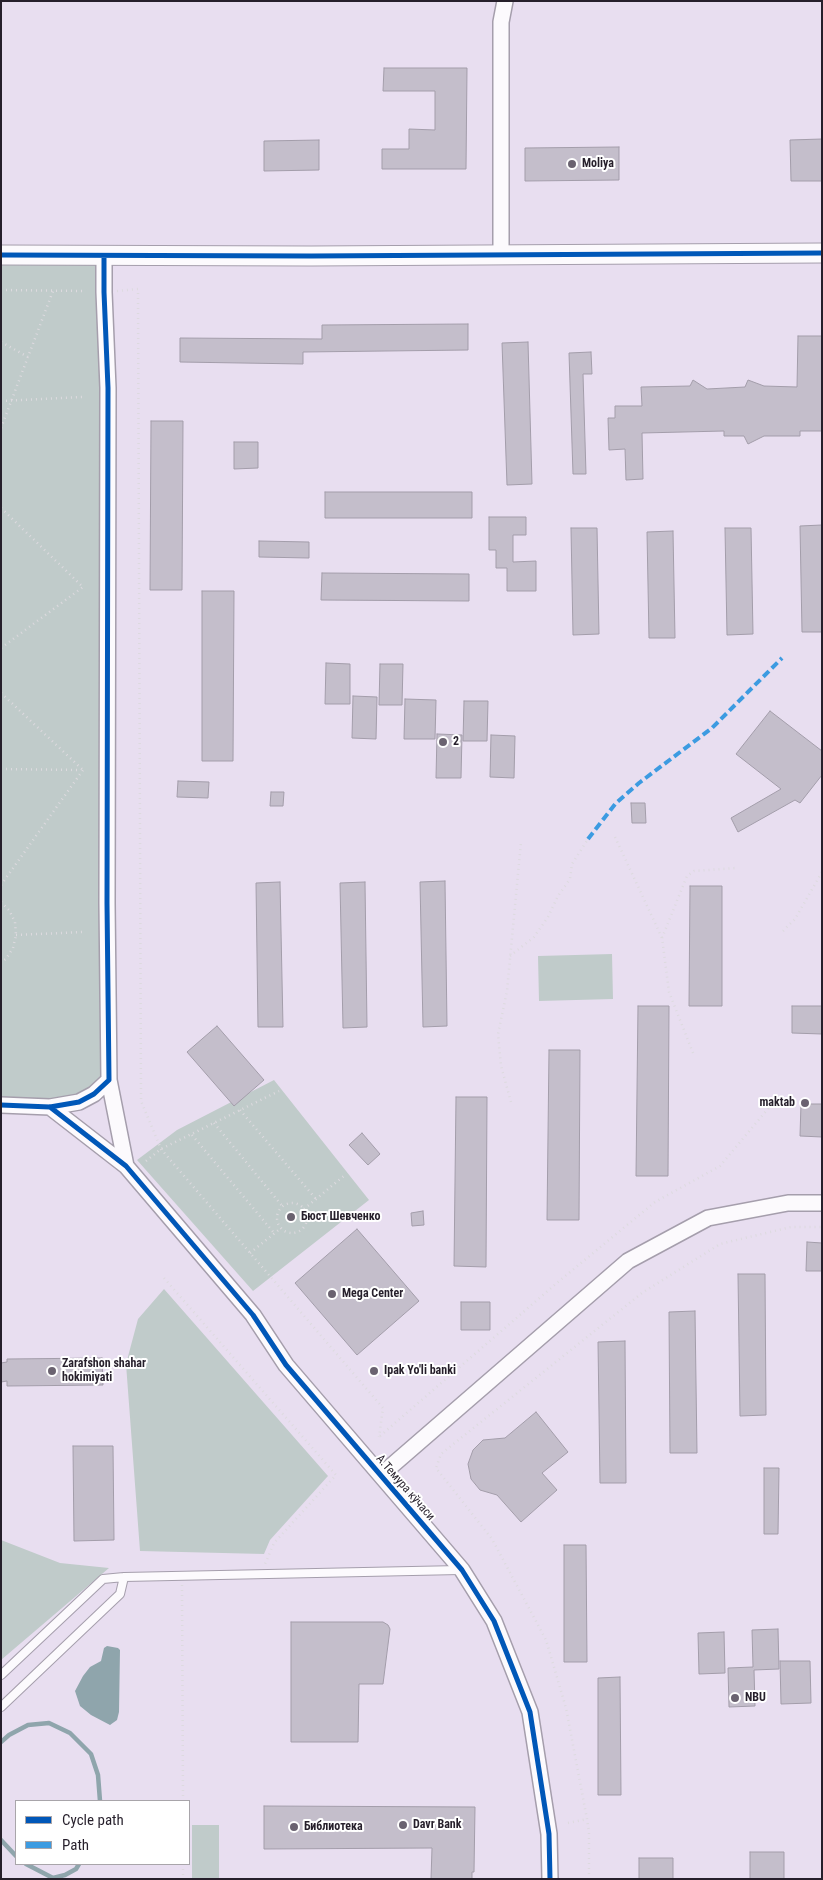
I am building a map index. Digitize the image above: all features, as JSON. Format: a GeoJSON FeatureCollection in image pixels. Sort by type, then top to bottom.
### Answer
{"type":"FeatureCollection","features":[{"type":"Feature","properties":{"kind":"street"},"geometry":{"type":"LineString","coordinates":[[501,254],[501,22],[505,1]]}},
{"type":"Feature","properties":{"kind":"street"},"geometry":{"type":"LineString","coordinates":[[1,255],[311,256],[822,253]]}},
{"type":"Feature","properties":{"kind":"street"},"geometry":{"type":"LineString","coordinates":[[104,256],[108,388],[107,903],[109,1080],[126,1166]]}},
{"type":"Feature","properties":{"kind":"street"},"geometry":{"type":"LineString","coordinates":[[1,1106],[50,1107],[78,1102],[94,1094],[109,1080]]}},
{"type":"Feature","properties":{"kind":"street","name":"А.Темура кўчаси"},"geometry":{"type":"LineString","coordinates":[[50,1107],[126,1166],[252,1315],[286,1365],[462,1570],[494,1621],[530,1712],[549,1834],[550,1879]]}},
{"type":"Feature","properties":{"kind":"street"},"geometry":{"type":"LineString","coordinates":[[381,1475],[628,1261],[708,1218],[788,1203],[822,1203]]}},
{"type":"Feature","properties":{"kind":"lane"},"geometry":{"type":"LineString","coordinates":[[1,1676],[103,1580],[124,1577],[462,1570]]}},
{"type":"Feature","properties":{"kind":"lane"},"geometry":{"type":"LineString","coordinates":[[1,1707],[120,1594],[124,1577]]}},
{"type":"Feature","properties":{"kind":"path"},"geometry":{"type":"LineString","coordinates":[[116,291],[138,289],[141,1101],[161,1149],[383,1408],[379,1437],[558,1282],[655,1202],[720,1166],[777,1098]]}},
{"type":"Feature","properties":{"kind":"path"},"geometry":{"type":"LineString","coordinates":[[1,290],[83,291]]}},
{"type":"Feature","properties":{"kind":"path"},"geometry":{"type":"LineString","coordinates":[[1,428],[53,291]]}},
{"type":"Feature","properties":{"kind":"path"},"geometry":{"type":"LineString","coordinates":[[1,342],[28,357]]}},
{"type":"Feature","properties":{"kind":"path"},"geometry":{"type":"LineString","coordinates":[[1,401],[84,397]]}},
{"type":"Feature","properties":{"kind":"path"},"geometry":{"type":"LineString","coordinates":[[1,508],[83,587],[1,648]]}},
{"type":"Feature","properties":{"kind":"path"},"geometry":{"type":"LineString","coordinates":[[1,693],[83,770]]}},
{"type":"Feature","properties":{"kind":"path"},"geometry":{"type":"LineString","coordinates":[[1,769],[83,770]]}},
{"type":"Feature","properties":{"kind":"path"},"geometry":{"type":"LineString","coordinates":[[1,885],[83,770]]}},
{"type":"Feature","properties":{"kind":"path"},"geometry":{"type":"LineString","coordinates":[[615,837],[662,938],[669,992],[693,1053]]}},
{"type":"Feature","properties":{"kind":"path"},"geometry":{"type":"LineString","coordinates":[[510,956],[534,937],[548,917],[558,896],[570,879],[572,864],[588,839]]}},
{"type":"Feature","properties":{"kind":"path"},"geometry":{"type":"LineString","coordinates":[[511,1102],[500,1066],[498,1034],[507,991],[521,842]]}},
{"type":"Feature","properties":{"kind":"path"},"geometry":{"type":"LineString","coordinates":[[662,938],[687,876],[694,871],[736,868]]}},
{"type":"Feature","properties":{"kind":"path"},"geometry":{"type":"LineString","coordinates":[[783,931],[795,919],[822,872]]}},
{"type":"Feature","properties":{"kind":"path"},"geometry":{"type":"LineString","coordinates":[[1,902],[9,910],[15,922],[16,935],[13,948],[6,959],[1,962]]}},
{"type":"Feature","properties":{"kind":"path"},"geometry":{"type":"LineString","coordinates":[[16,935],[83,932]]}},
{"type":"Feature","properties":{"kind":"path"},"geometry":{"type":"LineString","coordinates":[[146,1161],[161,1149],[279,1091]]}},
{"type":"Feature","properties":{"kind":"path"},"geometry":{"type":"LineString","coordinates":[[240,1110],[316,1199]]}},
{"type":"Feature","properties":{"kind":"path"},"geometry":{"type":"LineString","coordinates":[[214,1123],[282,1207]]}},
{"type":"Feature","properties":{"kind":"path"},"geometry":{"type":"LineString","coordinates":[[191,1134],[274,1233]]}},
{"type":"Feature","properties":{"kind":"path"},"geometry":{"type":"LineString","coordinates":[[304,1209],[345,1175]]}},
{"type":"Feature","properties":{"kind":"path"},"geometry":{"type":"LineString","coordinates":[[291,1203],[304,1209],[307,1213],[307,1222],[302,1230],[292,1234],[280,1228],[277,1216],[282,1207],[291,1203]]}},
{"type":"Feature","properties":{"kind":"path"},"geometry":{"type":"LineString","coordinates":[[589,1879],[589,1832],[587,1819],[566,1708],[546,1640],[492,1539],[436,1468],[441,1454],[642,1293],[720,1244],[791,1226],[822,1227]]}},
{"type":"Feature","properties":{"kind":"path"},"geometry":{"type":"LineString","coordinates":[[250,1253],[280,1228]]}},
{"type":"Feature","properties":{"kind":"path"},"geometry":{"type":"LineString","coordinates":[[164,1278],[336,1475],[274,1543],[260,1574]]}},
{"type":"Feature","properties":{"kind":"path"},"geometry":{"type":"LineString","coordinates":[[182,1576],[183,1800]]}},
{"type":"Feature","properties":{"kind":"path"},"geometry":{"type":"LineString","coordinates":[[568,1822],[587,1819]]}},
{"type":"Feature","properties":{"kind":"path"},"geometry":{"type":"LineString","coordinates":[[183,1865],[183,1879]]}},
{"type":"Feature","properties":{"kind":"shaded area"},"geometry":{"type":"Polygon","coordinates":[[[1,255],[104,256],[109,1080],[79,1102],[1,1105],[1,255]]]}},
{"type":"Feature","properties":{"kind":"shaded area"},"geometry":{"type":"Polygon","coordinates":[[[612,954],[613,999],[539,1001],[538,956],[612,954]]]}},
{"type":"Feature","properties":{"kind":"shaded area"},"geometry":{"type":"Polygon","coordinates":[[[274,1080],[369,1200],[253,1291],[137,1160],[177,1130],[274,1080]]]}},
{"type":"Feature","properties":{"kind":"shaded area"},"geometry":{"type":"Polygon","coordinates":[[[164,1289],[328,1476],[270,1540],[264,1554],[140,1551],[126,1364],[138,1319],[164,1289]]]}},
{"type":"Feature","properties":{"kind":"shaded area"},"geometry":{"type":"Polygon","coordinates":[[[1,1540],[60,1563],[109,1568],[1,1660],[1,1540]]]}},
{"type":"Feature","properties":{"kind":"shaded area"},"geometry":{"type":"Polygon","coordinates":[[[192,1825],[219,1825],[219,1879],[192,1879],[192,1825]]]}},
{"type":"Feature","properties":{"kind":"water"},"geometry":{"type":"Polygon","coordinates":[[[107,1646],[120,1650],[119,1712],[117,1720],[110,1725],[91,1715],[80,1706],[75,1691],[90,1667],[101,1661],[104,1648],[107,1646]]]}},
{"type":"Feature","properties":{"kind":"building"},"geometry":{"type":"Polygon","coordinates":[[[384,68],[467,68],[466,169],[382,169],[382,149],[409,149],[409,129],[435,130],[435,91],[383,91],[384,68]]]}},
{"type":"Feature","properties":{"kind":"building"},"geometry":{"type":"Polygon","coordinates":[[[822,139],[822,181],[791,181],[790,140],[822,139]]]}},
{"type":"Feature","properties":{"kind":"building"},"geometry":{"type":"Polygon","coordinates":[[[319,140],[319,170],[264,171],[264,141],[319,140]]]}},
{"type":"Feature","properties":{"kind":"building","name":"Moliya"},"geometry":{"type":"Polygon","coordinates":[[[619,147],[619,180],[525,181],[525,148],[619,147]]]}},
{"type":"Feature","properties":{"kind":"building"},"geometry":{"type":"Polygon","coordinates":[[[468,324],[468,350],[303,352],[303,364],[180,362],[180,338],[322,339],[322,325],[468,324]]]}},
{"type":"Feature","properties":{"kind":"building"},"geometry":{"type":"Polygon","coordinates":[[[798,336],[822,336],[822,431],[800,431],[800,436],[764,436],[748,444],[744,436],[724,436],[724,431],[642,433],[643,479],[626,480],[625,449],[609,450],[608,418],[615,418],[615,406],[642,406],[641,387],[690,386],[693,380],[707,389],[745,387],[748,380],[764,386],[797,387],[798,336]]]}},
{"type":"Feature","properties":{"kind":"building"},"geometry":{"type":"Polygon","coordinates":[[[528,342],[532,484],[507,485],[502,343],[528,342]]]}},
{"type":"Feature","properties":{"kind":"building"},"geometry":{"type":"Polygon","coordinates":[[[591,352],[592,374],[583,374],[586,474],[573,474],[569,353],[591,352]]]}},
{"type":"Feature","properties":{"kind":"building"},"geometry":{"type":"Polygon","coordinates":[[[151,421],[183,421],[182,590],[150,590],[151,421]]]}},
{"type":"Feature","properties":{"kind":"building"},"geometry":{"type":"Polygon","coordinates":[[[234,442],[258,442],[258,468],[234,469],[234,442]]]}},
{"type":"Feature","properties":{"kind":"building"},"geometry":{"type":"Polygon","coordinates":[[[325,492],[472,492],[472,518],[325,518],[325,492]]]}},
{"type":"Feature","properties":{"kind":"building"},"geometry":{"type":"Polygon","coordinates":[[[489,517],[526,517],[526,535],[513,535],[513,562],[536,561],[536,591],[507,591],[507,568],[496,568],[496,550],[489,550],[489,517]]]}},
{"type":"Feature","properties":{"kind":"building"},"geometry":{"type":"Polygon","coordinates":[[[822,525],[822,632],[802,632],[800,526],[822,525]]]}},
{"type":"Feature","properties":{"kind":"building"},"geometry":{"type":"Polygon","coordinates":[[[571,528],[597,528],[599,634],[573,635],[571,528]]]}},
{"type":"Feature","properties":{"kind":"building"},"geometry":{"type":"Polygon","coordinates":[[[725,528],[751,528],[753,634],[727,635],[725,528]]]}},
{"type":"Feature","properties":{"kind":"building"},"geometry":{"type":"Polygon","coordinates":[[[673,531],[675,638],[649,638],[647,532],[673,531]]]}},
{"type":"Feature","properties":{"kind":"building"},"geometry":{"type":"Polygon","coordinates":[[[259,541],[309,542],[309,558],[259,557],[259,541]]]}},
{"type":"Feature","properties":{"kind":"building"},"geometry":{"type":"Polygon","coordinates":[[[322,573],[469,574],[469,601],[321,600],[322,573]]]}},
{"type":"Feature","properties":{"kind":"building"},"geometry":{"type":"Polygon","coordinates":[[[202,591],[234,591],[233,761],[202,761],[202,591]]]}},
{"type":"Feature","properties":{"kind":"building"},"geometry":{"type":"Polygon","coordinates":[[[326,663],[350,664],[350,704],[325,704],[326,663]]]}},
{"type":"Feature","properties":{"kind":"building"},"geometry":{"type":"Polygon","coordinates":[[[380,664],[403,664],[402,705],[379,705],[380,664]]]}},
{"type":"Feature","properties":{"kind":"building"},"geometry":{"type":"Polygon","coordinates":[[[353,696],[377,697],[376,739],[352,738],[353,696]]]}},
{"type":"Feature","properties":{"kind":"building"},"geometry":{"type":"Polygon","coordinates":[[[405,699],[436,700],[435,739],[404,739],[405,699]]]}},
{"type":"Feature","properties":{"kind":"building"},"geometry":{"type":"Polygon","coordinates":[[[464,701],[488,701],[487,741],[463,741],[464,701]]]}},
{"type":"Feature","properties":{"kind":"building"},"geometry":{"type":"Polygon","coordinates":[[[770,711],[822,751],[822,775],[800,803],[795,800],[738,832],[731,818],[781,789],[736,754],[770,711]]]}},
{"type":"Feature","properties":{"kind":"building"},"geometry":{"type":"Polygon","coordinates":[[[437,734],[462,735],[461,778],[436,778],[437,734]]]}},
{"type":"Feature","properties":{"kind":"building"},"geometry":{"type":"Polygon","coordinates":[[[491,735],[515,736],[514,778],[490,777],[491,735]]]}},
{"type":"Feature","properties":{"kind":"building"},"geometry":{"type":"Polygon","coordinates":[[[178,781],[209,782],[208,798],[177,797],[178,781]]]}},
{"type":"Feature","properties":{"kind":"building"},"geometry":{"type":"Polygon","coordinates":[[[271,792],[284,792],[283,806],[270,806],[271,792]]]}},
{"type":"Feature","properties":{"kind":"building"},"geometry":{"type":"Polygon","coordinates":[[[631,803],[645,803],[646,823],[632,823],[631,803]]]}},
{"type":"Feature","properties":{"kind":"building"},"geometry":{"type":"Polygon","coordinates":[[[445,881],[447,1026],[423,1027],[420,882],[445,881]]]}},
{"type":"Feature","properties":{"kind":"building"},"geometry":{"type":"Polygon","coordinates":[[[280,882],[283,1027],[258,1027],[256,883],[280,882]]]}},
{"type":"Feature","properties":{"kind":"building"},"geometry":{"type":"Polygon","coordinates":[[[365,882],[367,1027],[343,1028],[340,883],[365,882]]]}},
{"type":"Feature","properties":{"kind":"building"},"geometry":{"type":"Polygon","coordinates":[[[690,886],[722,886],[722,1006],[689,1006],[690,886]]]}},
{"type":"Feature","properties":{"kind":"building"},"geometry":{"type":"Polygon","coordinates":[[[638,1006],[669,1006],[668,1176],[636,1176],[638,1006]]]}},
{"type":"Feature","properties":{"kind":"building"},"geometry":{"type":"Polygon","coordinates":[[[792,1006],[822,1006],[822,1034],[792,1033],[792,1006]]]}},
{"type":"Feature","properties":{"kind":"building"},"geometry":{"type":"Polygon","coordinates":[[[217,1026],[264,1080],[234,1106],[187,1052],[217,1026]]]}},
{"type":"Feature","properties":{"kind":"building"},"geometry":{"type":"Polygon","coordinates":[[[549,1050],[580,1050],[579,1220],[547,1220],[549,1050]]]}},
{"type":"Feature","properties":{"kind":"building"},"geometry":{"type":"Polygon","coordinates":[[[456,1097],[487,1097],[486,1267],[454,1266],[456,1097]]]}},
{"type":"Feature","properties":{"kind":"building"},"geometry":{"type":"Polygon","coordinates":[[[801,1104],[822,1104],[822,1137],[800,1136],[801,1104]]]}},
{"type":"Feature","properties":{"kind":"building"},"geometry":{"type":"Polygon","coordinates":[[[362,1133],[380,1154],[368,1165],[349,1145],[362,1133]]]}},
{"type":"Feature","properties":{"kind":"building"},"geometry":{"type":"Polygon","coordinates":[[[423,1211],[424,1225],[412,1226],[411,1213],[423,1211]]]}},
{"type":"Feature","properties":{"kind":"building"},"geometry":{"type":"Polygon","coordinates":[[[357,1229],[419,1301],[357,1355],[295,1283],[357,1229]]]}},
{"type":"Feature","properties":{"kind":"building"},"geometry":{"type":"Polygon","coordinates":[[[807,1242],[822,1243],[822,1271],[806,1271],[807,1242]]]}},
{"type":"Feature","properties":{"kind":"building"},"geometry":{"type":"Polygon","coordinates":[[[738,1274],[765,1274],[766,1415],[740,1416],[738,1274]]]}},
{"type":"Feature","properties":{"kind":"building"},"geometry":{"type":"Polygon","coordinates":[[[461,1302],[490,1302],[490,1330],[461,1330],[461,1302]]]}},
{"type":"Feature","properties":{"kind":"building"},"geometry":{"type":"Polygon","coordinates":[[[695,1311],[697,1453],[670,1453],[669,1312],[695,1311]]]}},
{"type":"Feature","properties":{"kind":"building"},"geometry":{"type":"Polygon","coordinates":[[[625,1341],[626,1483],[600,1483],[598,1342],[625,1341]]]}},
{"type":"Feature","properties":{"kind":"building","name":"Zarafshon shahar hokimiyati"},"geometry":{"type":"Polygon","coordinates":[[[102,1358],[103,1385],[7,1386],[7,1381],[1,1382],[1,1363],[7,1362],[7,1359],[102,1358]]]}},
{"type":"Feature","properties":{"kind":"building"},"geometry":{"type":"Polygon","coordinates":[[[536,1412],[568,1452],[542,1473],[557,1490],[521,1522],[497,1495],[480,1490],[471,1479],[468,1464],[473,1450],[483,1440],[505,1438],[536,1412]]]}},
{"type":"Feature","properties":{"kind":"building"},"geometry":{"type":"Polygon","coordinates":[[[73,1446],[113,1446],[114,1540],[74,1541],[73,1446]]]}},
{"type":"Feature","properties":{"kind":"building"},"geometry":{"type":"Polygon","coordinates":[[[764,1468],[779,1468],[778,1534],[764,1534],[764,1468]]]}},
{"type":"Feature","properties":{"kind":"building"},"geometry":{"type":"Polygon","coordinates":[[[564,1545],[586,1545],[587,1662],[564,1662],[564,1545]]]}},
{"type":"Feature","properties":{"kind":"building"},"geometry":{"type":"Polygon","coordinates":[[[291,1622],[383,1622],[388,1625],[390,1629],[383,1684],[359,1684],[358,1742],[291,1742],[291,1622]]]}},
{"type":"Feature","properties":{"kind":"building"},"geometry":{"type":"Polygon","coordinates":[[[778,1629],[779,1669],[754,1670],[755,1706],[729,1707],[728,1668],[753,1667],[752,1630],[778,1629]]]}},
{"type":"Feature","properties":{"kind":"building"},"geometry":{"type":"Polygon","coordinates":[[[724,1632],[725,1673],[699,1674],[698,1633],[724,1632]]]}},
{"type":"Feature","properties":{"kind":"building"},"geometry":{"type":"Polygon","coordinates":[[[780,1661],[810,1661],[811,1703],[781,1704],[780,1661]]]}},
{"type":"Feature","properties":{"kind":"building"},"geometry":{"type":"Polygon","coordinates":[[[620,1677],[621,1795],[598,1795],[598,1678],[620,1677]]]}},
{"type":"Feature","properties":{"kind":"building"},"geometry":{"type":"Polygon","coordinates":[[[264,1806],[475,1807],[474,1872],[472,1872],[472,1879],[431,1879],[432,1848],[264,1849],[264,1806]]]}},
{"type":"Feature","properties":{"kind":"building"},"geometry":{"type":"Polygon","coordinates":[[[750,1852],[784,1852],[784,1879],[750,1879],[750,1852]]]}},
{"type":"Feature","properties":{"kind":"building"},"geometry":{"type":"Polygon","coordinates":[[[639,1858],[673,1858],[673,1879],[639,1879],[639,1858]]]}},
{"type":"Feature","properties":{"kind":"waterway"},"geometry":{"type":"LineString","coordinates":[[1,1742],[9,1735],[28,1725],[49,1723],[70,1733],[91,1754],[98,1775],[100,1800]]}},
{"type":"Feature","properties":{"kind":"waterway"},"geometry":{"type":"LineString","coordinates":[[1,1840],[15,1855]]}},
{"type":"Feature","properties":{"kind":"waterway"},"geometry":{"type":"LineString","coordinates":[[28,1865],[53,1878],[65,1875],[76,1869],[78,1865]]}},
{"type":"Feature","properties":{"kind":"marked path"},"geometry":{"type":"LineString","coordinates":[[588,839],[616,803],[639,783],[712,728],[782,658]]}},
{"type":"Feature","properties":{"kind":"cycle path"},"geometry":{"type":"LineString","coordinates":[[1,255],[311,256],[822,253]]}},
{"type":"Feature","properties":{"kind":"cycle path"},"geometry":{"type":"LineString","coordinates":[[1,1105],[50,1107],[79,1102],[94,1094],[109,1080],[107,903],[108,388],[104,256]]}},
{"type":"Feature","properties":{"kind":"cycle path"},"geometry":{"type":"LineString","coordinates":[[50,1107],[126,1166],[253,1315],[286,1365],[462,1570],[494,1621],[530,1712],[549,1834],[550,1879]]}},
{"type":"Feature","properties":{"kind":"place","name":"Moliya"},"geometry":{"type":"Point","coordinates":[572,164]}},
{"type":"Feature","properties":{"kind":"place","name":"2"},"geometry":{"type":"Point","coordinates":[443,742]}},
{"type":"Feature","properties":{"kind":"place","name":"maktab"},"geometry":{"type":"Point","coordinates":[805,1103]}},
{"type":"Feature","properties":{"kind":"place","name":"Бюст Шевченко"},"geometry":{"type":"Point","coordinates":[291,1217]}},
{"type":"Feature","properties":{"kind":"place","name":"Mega Center"},"geometry":{"type":"Point","coordinates":[332,1294]}},
{"type":"Feature","properties":{"kind":"place","name":"Zarafshon shahar hokimiyati"},"geometry":{"type":"Point","coordinates":[52,1371]}},
{"type":"Feature","properties":{"kind":"place","name":"Ipak Yo'li banki"},"geometry":{"type":"Point","coordinates":[374,1371]}},
{"type":"Feature","properties":{"kind":"place","name":"NBU"},"geometry":{"type":"Point","coordinates":[735,1698]}},
{"type":"Feature","properties":{"kind":"place","name":"Davr Bank"},"geometry":{"type":"Point","coordinates":[403,1825]}},
{"type":"Feature","properties":{"kind":"place","name":"Библиотека"},"geometry":{"type":"Point","coordinates":[294,1827]}}]}
